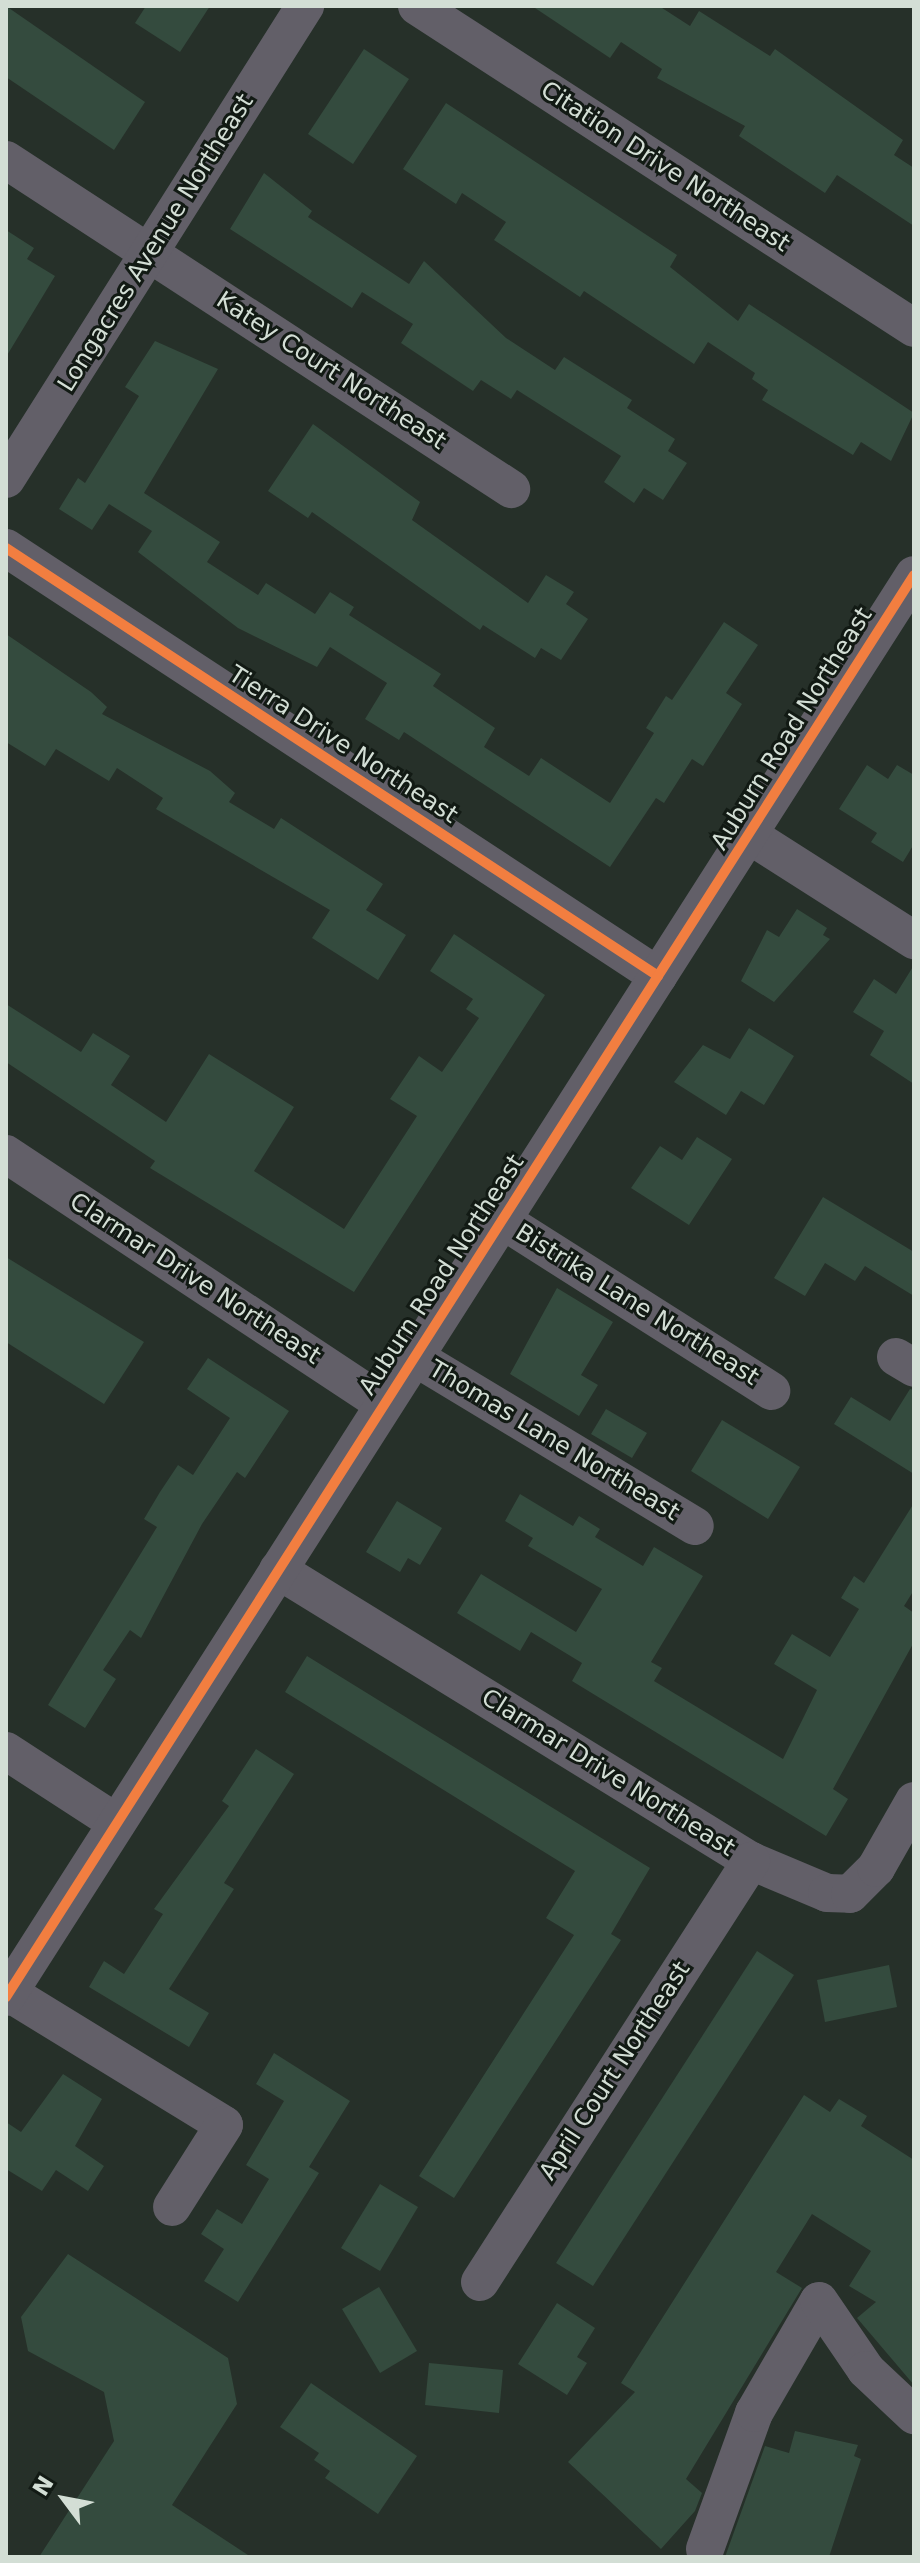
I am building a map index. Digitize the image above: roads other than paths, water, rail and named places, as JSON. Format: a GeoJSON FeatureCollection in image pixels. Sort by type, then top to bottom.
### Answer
{"type":"FeatureCollection","features":[{"type":"Feature","properties":{"kind":"street","name":"Longacres Avenue Northeast"},"geometry":{"type":"LineString","coordinates":[[6,479],[305,6]]}},
{"type":"Feature","properties":{"kind":"street","name":"Citation Drive Northeast"},"geometry":{"type":"LineString","coordinates":[[417,6],[914,328]]}},
{"type":"Feature","properties":{"kind":"street","name":"Katey Court Northeast"},"geometry":{"type":"LineString","coordinates":[[6,160],[152,252],[511,489]]}},
{"type":"Feature","properties":{"kind":"street","name":"Tierra Drive Northeast"},"geometry":{"type":"LineString","coordinates":[[6,548],[658,976]]}},
{"type":"Feature","properties":{"kind":"street","name":"Auburn Road Northeast"},"geometry":{"type":"LineString","coordinates":[[8,1995],[914,575]]}},
{"type":"Feature","properties":{"kind":"street"},"geometry":{"type":"LineString","coordinates":[[749,835],[914,940]]}},
{"type":"Feature","properties":{"kind":"street","name":"Clarmar Drive Northeast"},"geometry":{"type":"LineString","coordinates":[[6,1154],[384,1404]]}},
{"type":"Feature","properties":{"kind":"street","name":"Bistrika Lane Northeast"},"geometry":{"type":"LineString","coordinates":[[502,1220],[771,1391]]}},
{"type":"Feature","properties":{"kind":"street","name":"Thomas Lane Northeast"},"geometry":{"type":"LineString","coordinates":[[413,1356],[695,1526]]}},
{"type":"Feature","properties":{"kind":"street","name":"Clarmar Drive Northeast"},"geometry":{"type":"LineString","coordinates":[[278,1570],[751,1861],[827,1893],[850,1894],[876,1868],[914,1801]]}},
{"type":"Feature","properties":{"kind":"street"},"geometry":{"type":"LineString","coordinates":[[6,1751],[117,1823]]}},
{"type":"Feature","properties":{"kind":"street","name":"April Court Northeast"},"geometry":{"type":"LineString","coordinates":[[480,2282],[751,1861]]}},
{"type":"Feature","properties":{"kind":"street"},"geometry":{"type":"LineString","coordinates":[[8,1995],[224,2125],[172,2207]]}},
{"type":"Feature","properties":{"kind":"street"},"geometry":{"type":"LineString","coordinates":[[705,2549],[754,2413],[819,2301],[866,2370],[914,2415]]}}]}
